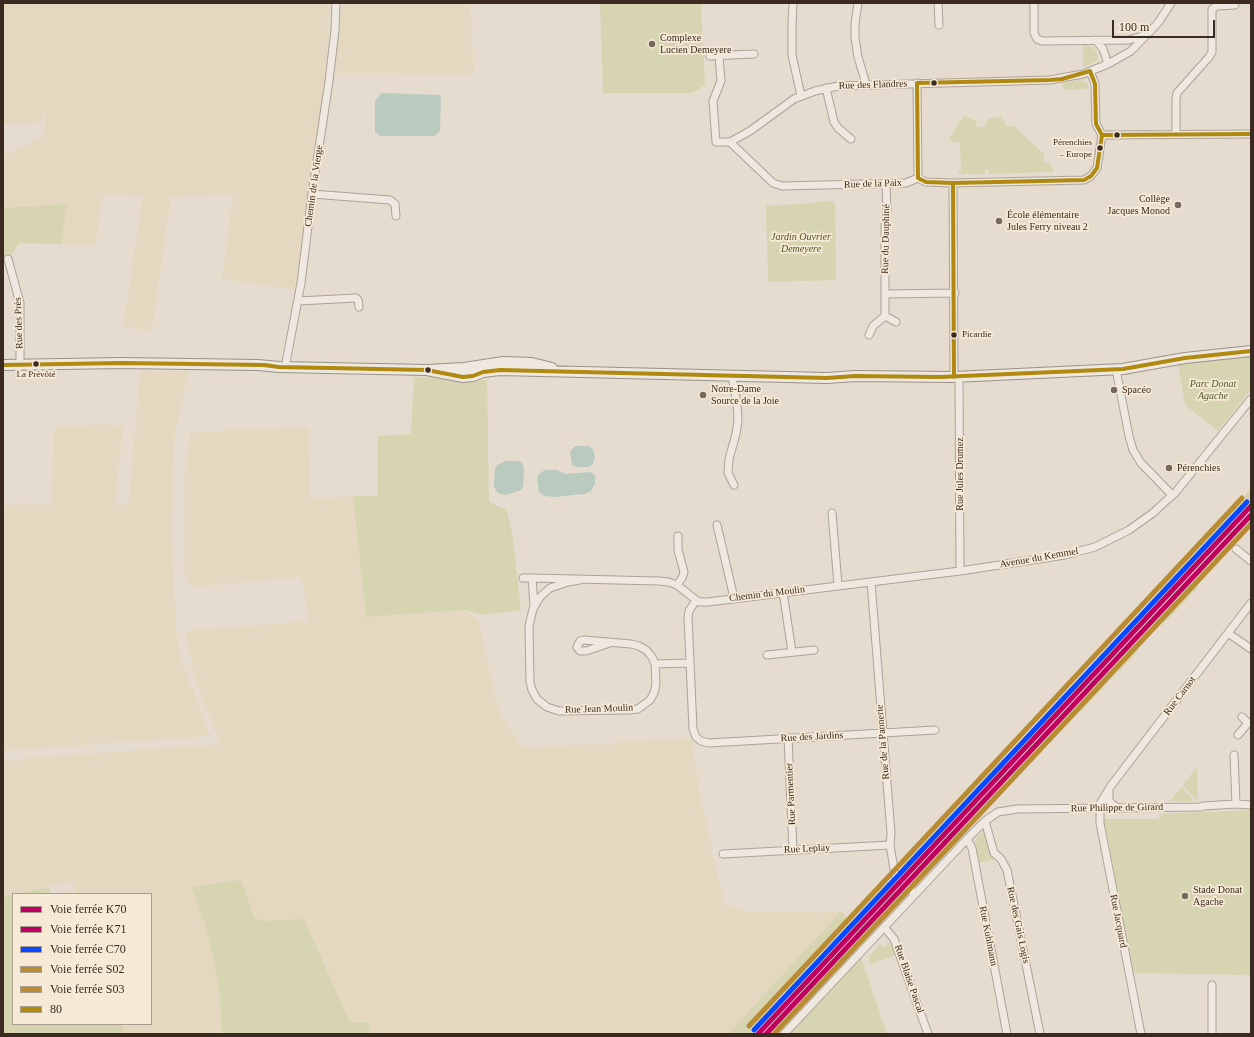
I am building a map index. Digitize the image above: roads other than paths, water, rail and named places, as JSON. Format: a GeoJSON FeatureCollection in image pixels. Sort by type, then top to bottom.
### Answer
{"type":"FeatureCollection","features":[{"type":"Feature","properties":{"kind":"street","name":"Chemin de la Vierge"},"geometry":{"type":"LineString","coordinates":[[285,368],[298,301],[329,81],[335,30],[336,3]]}},
{"type":"Feature","properties":{"kind":"street"},"geometry":{"type":"LineString","coordinates":[[793,3],[792,55],[801,96]]}},
{"type":"Feature","properties":{"kind":"street"},"geometry":{"type":"LineString","coordinates":[[858,3],[855,38],[858,57],[866,84]]}},
{"type":"Feature","properties":{"kind":"street"},"geometry":{"type":"LineString","coordinates":[[938,3],[939,25]]}},
{"type":"Feature","properties":{"kind":"street"},"geometry":{"type":"LineString","coordinates":[[1034,3],[1034,33],[1040,40],[1129,40],[1146,35]]}},
{"type":"Feature","properties":{"kind":"street","name":"Rue des Flandres"},"geometry":{"type":"LineString","coordinates":[[730,142],[750,131],[785,105],[801,96],[826,88],[866,84],[1050,80],[1062,79],[1090,71],[1108,64],[1131,51],[1158,23],[1171,3]]}},
{"type":"Feature","properties":{"kind":"street"},"geometry":{"type":"LineString","coordinates":[[1176,134],[1177,93],[1210,57],[1212,52],[1212,9],[1217,6],[1235,5]]}},
{"type":"Feature","properties":{"kind":"street"},"geometry":{"type":"LineString","coordinates":[[1096,40],[1103,48],[1108,64]]}},
{"type":"Feature","properties":{"kind":"street"},"geometry":{"type":"LineString","coordinates":[[1103,48],[1104,44],[1108,40]]}},
{"type":"Feature","properties":{"kind":"street"},"geometry":{"type":"LineString","coordinates":[[710,56],[754,54]]}},
{"type":"Feature","properties":{"kind":"street"},"geometry":{"type":"LineString","coordinates":[[719,56],[721,81],[713,101],[716,142],[730,142]]}},
{"type":"Feature","properties":{"kind":"street"},"geometry":{"type":"LineString","coordinates":[[1090,71],[1095,84],[1096,124],[1102,135],[1251,134]]}},
{"type":"Feature","properties":{"kind":"street"},"geometry":{"type":"LineString","coordinates":[[917,83],[918,178]]}},
{"type":"Feature","properties":{"kind":"street"},"geometry":{"type":"LineString","coordinates":[[826,88],[834,122],[838,128],[851,139]]}},
{"type":"Feature","properties":{"kind":"street","name":"Rue de la Paix"},"geometry":{"type":"LineString","coordinates":[[730,142],[771,182],[778,186],[906,183],[918,178],[926,182],[953,183],[1087,180],[1093,175],[1097,168],[1102,135]]}},
{"type":"Feature","properties":{"kind":"street","name":"Rue du Dauphiné"},"geometry":{"type":"LineString","coordinates":[[885,316],[885,226],[887,211],[886,183]]}},
{"type":"Feature","properties":{"kind":"street","name":"Rue Jules Drumez"},"geometry":{"type":"LineString","coordinates":[[953,183],[960,571]]}},
{"type":"Feature","properties":{"kind":"street"},"geometry":{"type":"LineString","coordinates":[[312,194],[390,200],[395,204],[396,216]]}},
{"type":"Feature","properties":{"kind":"street","name":"Rue des Près"},"geometry":{"type":"LineString","coordinates":[[8,259],[20,303],[20,364]]}},
{"type":"Feature","properties":{"kind":"street"},"geometry":{"type":"LineString","coordinates":[[886,294],[955,293]]}},
{"type":"Feature","properties":{"kind":"street"},"geometry":{"type":"LineString","coordinates":[[298,301],[356,298],[360,307]]}},
{"type":"Feature","properties":{"kind":"street"},"geometry":{"type":"LineString","coordinates":[[869,335],[873,326],[885,316],[896,322]]}},
{"type":"Feature","properties":{"kind":"street"},"geometry":{"type":"LineString","coordinates":[[3,365],[130,363],[258,365],[285,368],[426,370],[464,377],[491,371],[827,378],[855,376],[957,377],[1116,369],[1186,358],[1251,351]]}},
{"type":"Feature","properties":{"kind":"street"},"geometry":{"type":"LineString","coordinates":[[1116,369],[1128,436],[1133,450],[1141,463],[1172,495]]}},
{"type":"Feature","properties":{"kind":"street"},"geometry":{"type":"LineString","coordinates":[[732,376],[738,420],[729,459],[728,473],[734,486]]}},
{"type":"Feature","properties":{"kind":"street","name":"Avenue du Kemmel"},"geometry":{"type":"LineString","coordinates":[[838,585],[960,571],[1064,555],[1095,547],[1135,526],[1153,513],[1172,495],[1251,399]]}},
{"type":"Feature","properties":{"kind":"street"},"geometry":{"type":"LineString","coordinates":[[832,513],[838,585]]}},
{"type":"Feature","properties":{"kind":"street"},"geometry":{"type":"LineString","coordinates":[[717,525],[734,598]]}},
{"type":"Feature","properties":{"kind":"street"},"geometry":{"type":"LineString","coordinates":[[678,536],[678,550],[684,572],[678,585]]}},
{"type":"Feature","properties":{"kind":"street"},"geometry":{"type":"LineString","coordinates":[[1236,549],[1251,560]]}},
{"type":"Feature","properties":{"kind":"street"},"geometry":{"type":"LineString","coordinates":[[523,578],[659,580],[678,585],[696,600],[689,611],[688,617],[690,663],[656,664],[649,653],[639,646],[610,643]]}},
{"type":"Feature","properties":{"kind":"street","name":"Rue Jean Moulin"},"geometry":{"type":"LineString","coordinates":[[532,578],[534,605],[530,626],[530,686],[537,700],[547,707],[559,711],[630,710],[638,708],[650,700],[654,693],[656,684],[656,664]]}},
{"type":"Feature","properties":{"kind":"street"},"geometry":{"type":"LineString","coordinates":[[534,605],[550,588],[564,583],[580,580]]}},
{"type":"Feature","properties":{"kind":"street","name":"Rue de la Pannerie"},"geometry":{"type":"LineString","coordinates":[[871,582],[890,845],[896,875],[914,894]]}},
{"type":"Feature","properties":{"kind":"street","name":"Chemin du Moulin"},"geometry":{"type":"LineString","coordinates":[[696,600],[703,602],[838,585]]}},
{"type":"Feature","properties":{"kind":"street"},"geometry":{"type":"LineString","coordinates":[[783,592],[792,652]]}},
{"type":"Feature","properties":{"kind":"street","name":"Rue Carnot"},"geometry":{"type":"LineString","coordinates":[[1100,808],[1102,799],[1109,789],[1251,603]]}},
{"type":"Feature","properties":{"kind":"street"},"geometry":{"type":"LineString","coordinates":[[1228,633],[1251,649]]}},
{"type":"Feature","properties":{"kind":"street"},"geometry":{"type":"LineString","coordinates":[[767,655],[814,650]]}},
{"type":"Feature","properties":{"kind":"street","name":"Rue des Jardins"},"geometry":{"type":"LineString","coordinates":[[690,663],[693,732],[698,740],[709,743],[935,730]]}},
{"type":"Feature","properties":{"kind":"street"},"geometry":{"type":"LineString","coordinates":[[1238,735],[1249,723],[1242,717]]}},
{"type":"Feature","properties":{"kind":"street","name":"Rue Parmentier"},"geometry":{"type":"LineString","coordinates":[[788,738],[794,850]]}},
{"type":"Feature","properties":{"kind":"street"},"geometry":{"type":"LineString","coordinates":[[1234,755],[1236,804]]}},
{"type":"Feature","properties":{"kind":"street"},"geometry":{"type":"LineString","coordinates":[[1109,789],[1110,801],[1117,808]]}},
{"type":"Feature","properties":{"kind":"street","name":"Rue Philippe de Girard"},"geometry":{"type":"LineString","coordinates":[[784,1034],[967,839],[985,821],[998,812],[1006,810],[1201,807],[1236,804],[1251,805]]}},
{"type":"Feature","properties":{"kind":"street","name":"Rue Jacquard"},"geometry":{"type":"LineString","coordinates":[[1100,808],[1100,822],[1141,1034]]}},
{"type":"Feature","properties":{"kind":"street","name":"Rue des Gais Logis"},"geometry":{"type":"LineString","coordinates":[[985,821],[991,847],[994,853],[1005,864],[1007,870],[1040,1034]]}},
{"type":"Feature","properties":{"kind":"street","name":"Rue Kuhlmann"},"geometry":{"type":"LineString","coordinates":[[967,839],[972,848],[1007,1034]]}},
{"type":"Feature","properties":{"kind":"street","name":"Rue Leplay"},"geometry":{"type":"LineString","coordinates":[[723,854],[890,845]]}},
{"type":"Feature","properties":{"kind":"street","name":"Rue Blaise Pascal"},"geometry":{"type":"LineString","coordinates":[[884,927],[894,939],[928,1034]]}},
{"type":"Feature","properties":{"kind":"street"},"geometry":{"type":"LineString","coordinates":[[1212,985],[1212,1034]]}},
{"type":"Feature","properties":{"kind":"rail line","name":"S03"},"geometry":{"type":"LineString","coordinates":[[749,1026],[1242,498]]}},
{"type":"Feature","properties":{"kind":"rail line","name":"C70"},"geometry":{"type":"LineString","coordinates":[[754,1030],[1247,502]]}},
{"type":"Feature","properties":{"kind":"rail line","name":"K70"},"geometry":{"type":"LineString","coordinates":[[758,1034],[1251,506]]}},
{"type":"Feature","properties":{"kind":"rail line","name":"K71"},"geometry":{"type":"LineString","coordinates":[[766,1034],[1251,515]]}},
{"type":"Feature","properties":{"kind":"rail line","name":"S02"},"geometry":{"type":"LineString","coordinates":[[774,1034],[1251,524]]}},
{"type":"Feature","properties":{"kind":"place","name":"Complexe Lucien Demeyere"},"geometry":{"type":"Point","coordinates":[652,44]}},
{"type":"Feature","properties":{"kind":"place","name":"Pérenchies – Europe"},"geometry":{"type":"Point","coordinates":[1100,148]}},
{"type":"Feature","properties":{"kind":"place","name":"Collège Jacques Monod"},"geometry":{"type":"Point","coordinates":[1178,205]}},
{"type":"Feature","properties":{"kind":"place","name":"École élémentaire Jules Ferry niveau 2"},"geometry":{"type":"Point","coordinates":[999,221]}},
{"type":"Feature","properties":{"kind":"place","name":"Picardie"},"geometry":{"type":"Point","coordinates":[954,335]}},
{"type":"Feature","properties":{"kind":"place","name":"La Prévôté"},"geometry":{"type":"Point","coordinates":[36,364]}},
{"type":"Feature","properties":{"kind":"place","name":"Spacéo"},"geometry":{"type":"Point","coordinates":[1114,390]}},
{"type":"Feature","properties":{"kind":"place","name":"Notre-Dame Source de la Joie"},"geometry":{"type":"Point","coordinates":[703,395]}},
{"type":"Feature","properties":{"kind":"place","name":"Pérenchies"},"geometry":{"type":"Point","coordinates":[1169,468]}},
{"type":"Feature","properties":{"kind":"place","name":"Stade Donat Agache"},"geometry":{"type":"Point","coordinates":[1185,896]}},
{"type":"Feature","properties":{"kind":"park label","name":"Jardin Ouvrier Demeyere"},"geometry":{"type":"Point","coordinates":[801,242]}},
{"type":"Feature","properties":{"kind":"park label","name":"Parc Donat Agache"},"geometry":{"type":"Point","coordinates":[1213,390]}}]}
